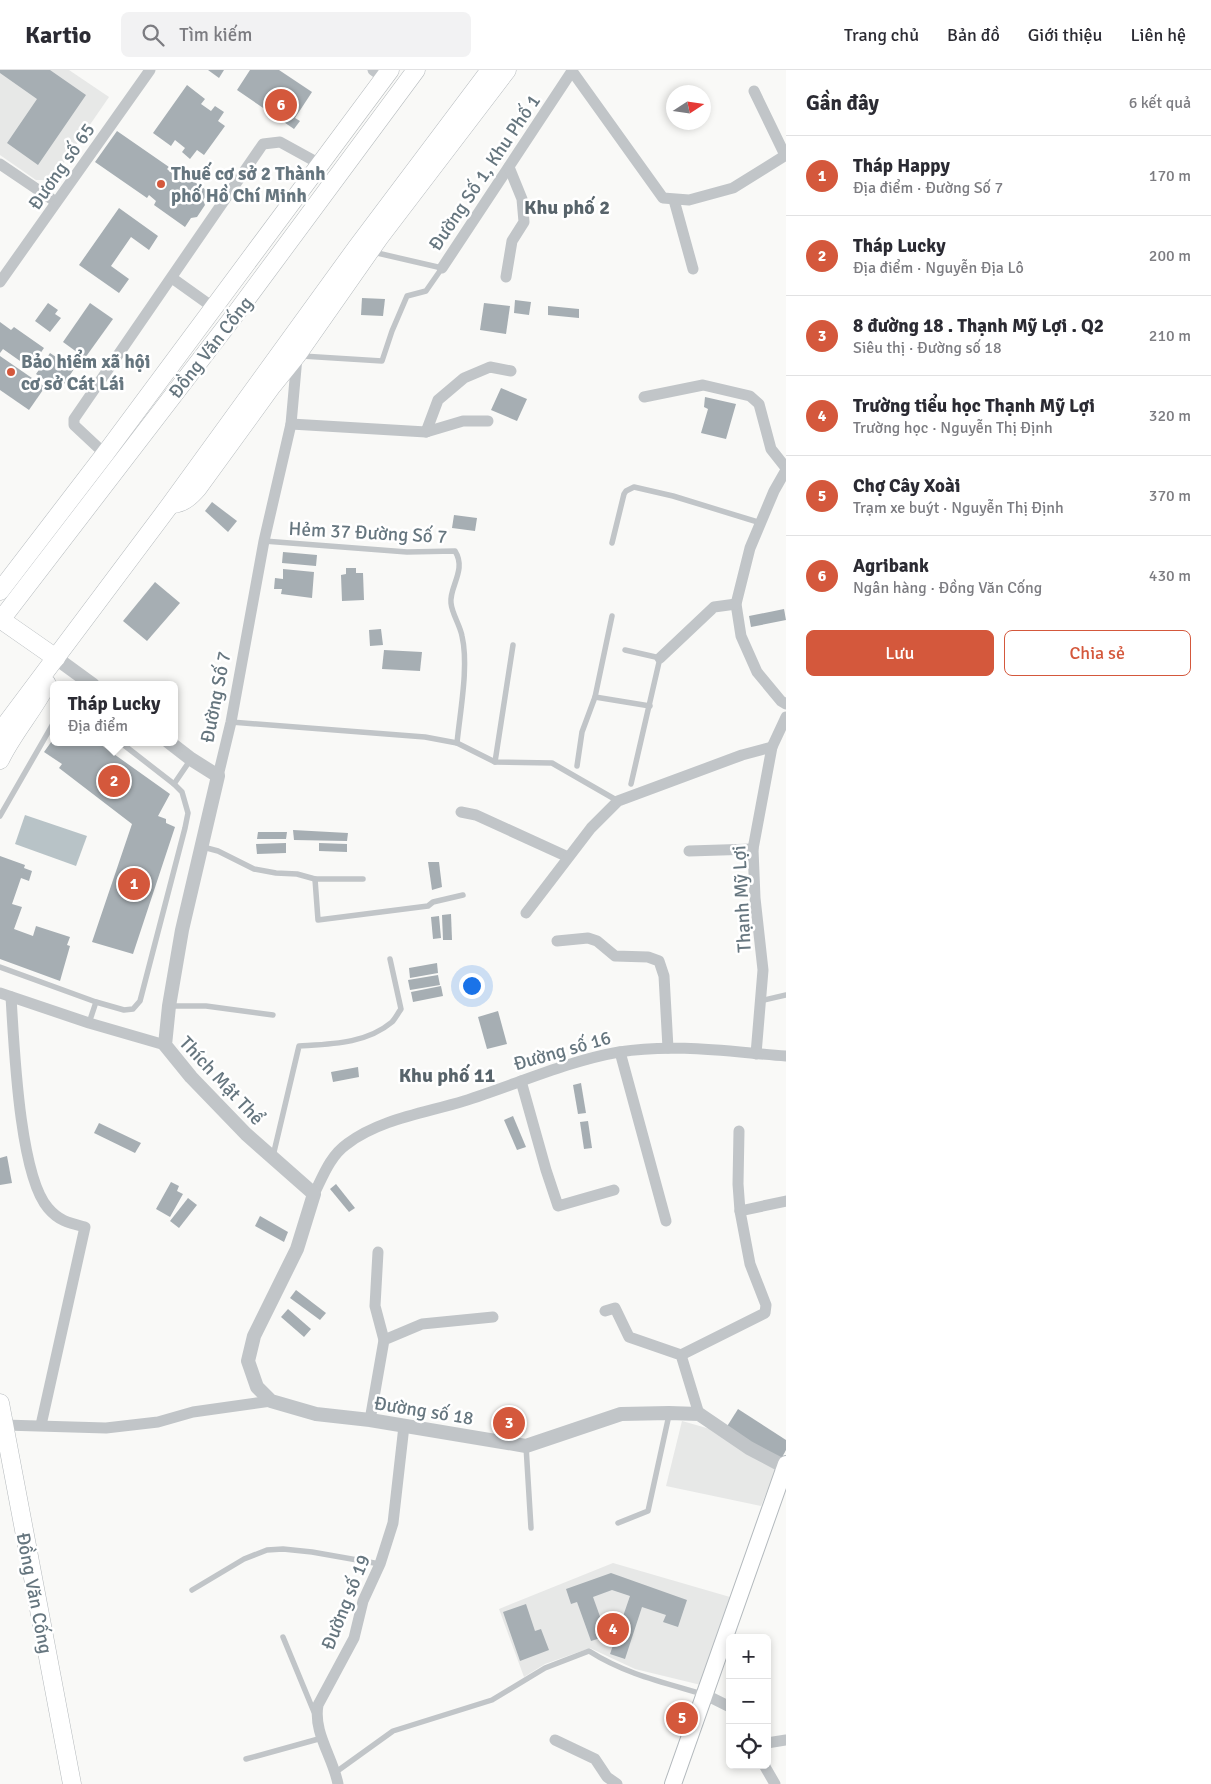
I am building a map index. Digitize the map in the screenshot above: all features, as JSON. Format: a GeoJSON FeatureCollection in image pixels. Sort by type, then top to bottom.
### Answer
{"type":"FeatureCollection","features":[{"type":"Feature","properties":{"kind":"main road","name":"Đồng Văn Cống"},"geometry":{"type":"LineString","coordinates":[[0,591],[231,320],[416,70]]}},
{"type":"Feature","properties":{"kind":"main road"},"geometry":{"type":"LineString","coordinates":[[291,350],[363,239],[490,70]]}},
{"type":"Feature","properties":{"kind":"main road"},"geometry":{"type":"LineString","coordinates":[[0,732],[170,505],[370,251],[507,70]]}},
{"type":"Feature","properties":{"kind":"main road","name":"Đồng Văn Cống"},"geometry":{"type":"LineString","coordinates":[[0,620],[112,460],[214,308],[320,164],[382,73]]}},
{"type":"Feature","properties":{"kind":"main road"},"geometry":{"type":"LineString","coordinates":[[320,164],[338,177]]}},
{"type":"Feature","properties":{"kind":"main road"},"geometry":{"type":"LineString","coordinates":[[214,308],[231,320]]}},
{"type":"Feature","properties":{"kind":"main road"},"geometry":{"type":"LineString","coordinates":[[0,620],[56,658]]}},
{"type":"Feature","properties":{"kind":"main road"},"geometry":{"type":"LineString","coordinates":[[0,760],[46,686],[56,658]]}},
{"type":"Feature","properties":{"kind":"main road","name":"Đồng Văn Cống"},"geometry":{"type":"LineString","coordinates":[[0,1402],[72,1784]]}},
{"type":"Feature","properties":{"kind":"main road","name":"Đồng Văn Cống"},"geometry":{"type":"LineString","coordinates":[[0,1454],[62,1784]]}},
{"type":"Feature","properties":{"kind":"main road"},"geometry":{"type":"LineString","coordinates":[[673,1784],[704,1694],[783,1485],[785,1465]]}},
{"type":"Feature","properties":{"kind":"street","name":"Đương số 65"},"geometry":{"type":"LineString","coordinates":[[0,282],[150,70]]}},
{"type":"Feature","properties":{"kind":"street","name":"Đường Số 1, Khu Phố 1"},"geometry":{"type":"LineString","coordinates":[[442,268],[572,71],[662,198],[674,200]]}},
{"type":"Feature","properties":{"kind":"street"},"geometry":{"type":"LineString","coordinates":[[693,269],[674,200],[689,200],[733,188],[786,155],[754,91]]}},
{"type":"Feature","properties":{"kind":"street"},"geometry":{"type":"LineString","coordinates":[[112,460],[74,425],[74,419],[263,144],[280,142],[320,164]]}},
{"type":"Feature","properties":{"kind":"street"},"geometry":{"type":"LineString","coordinates":[[0,164],[56,202]]}},
{"type":"Feature","properties":{"kind":"street"},"geometry":{"type":"LineString","coordinates":[[506,277],[512,241],[524,222],[522,199],[509,167]]}},
{"type":"Feature","properties":{"kind":"street"},"geometry":{"type":"LineString","coordinates":[[172,278],[214,308]]}},
{"type":"Feature","properties":{"kind":"street","name":"Đường Số 7"},"geometry":{"type":"LineString","coordinates":[[165,1045],[169,1006],[182,930],[231,722],[264,541],[291,424],[291,350]]}},
{"type":"Feature","properties":{"kind":"street"},"geometry":{"type":"LineString","coordinates":[[426,432],[438,400],[464,378],[490,367],[511,371]]}},
{"type":"Feature","properties":{"kind":"street"},"geometry":{"type":"LineString","coordinates":[[644,397],[703,385],[750,396],[758,404],[771,450],[786,469],[774,491],[750,548],[736,604],[741,636],[757,672],[781,701],[786,704]]}},
{"type":"Feature","properties":{"kind":"street"},"geometry":{"type":"LineString","coordinates":[[291,424],[426,432],[462,421],[488,421]]}},
{"type":"Feature","properties":{"kind":"street"},"geometry":{"type":"LineString","coordinates":[[660,658],[714,607],[736,604]]}},
{"type":"Feature","properties":{"kind":"street"},"geometry":{"type":"LineString","coordinates":[[56,658],[88,681]]}},
{"type":"Feature","properties":{"kind":"street","name":"Thạnh Mỹ Lợi"},"geometry":{"type":"LineString","coordinates":[[756,1054],[763,970],[755,898],[753,849],[772,747],[786,717]]}},
{"type":"Feature","properties":{"kind":"street"},"geometry":{"type":"LineString","coordinates":[[174,746],[218,776]]}},
{"type":"Feature","properties":{"kind":"street"},"geometry":{"type":"LineString","coordinates":[[526,913],[591,828],[618,801],[742,755],[772,747]]}},
{"type":"Feature","properties":{"kind":"street"},"geometry":{"type":"LineString","coordinates":[[461,812],[476,815],[568,857]]}},
{"type":"Feature","properties":{"kind":"street"},"geometry":{"type":"LineString","coordinates":[[689,851],[753,849]]}},
{"type":"Feature","properties":{"kind":"street"},"geometry":{"type":"LineString","coordinates":[[557,941],[588,938],[597,941],[615,956],[648,957],[659,961],[664,976],[668,1048]]}},
{"type":"Feature","properties":{"kind":"street","name":"Thích Mật Thể"},"geometry":{"type":"LineString","coordinates":[[0,993],[165,1045],[191,1077],[246,1134],[314,1194]]}},
{"type":"Feature","properties":{"kind":"street"},"geometry":{"type":"LineString","coordinates":[[11,997],[14,1048],[24,1134],[34,1182],[47,1207],[62,1221],[85,1227],[41,1426]]}},
{"type":"Feature","properties":{"kind":"street","name":"Đường số 16"},"geometry":{"type":"LineString","coordinates":[[271,1401],[257,1387],[248,1361],[254,1336],[297,1249],[314,1194],[330,1162],[346,1144],[377,1127],[466,1101],[594,1058],[620,1052],[668,1048],[786,1056]]}},
{"type":"Feature","properties":{"kind":"street"},"geometry":{"type":"LineString","coordinates":[[620,1052],[666,1221]]}},
{"type":"Feature","properties":{"kind":"street"},"geometry":{"type":"LineString","coordinates":[[521,1081],[558,1206],[614,1190]]}},
{"type":"Feature","properties":{"kind":"street"},"geometry":{"type":"LineString","coordinates":[[606,1311],[615,1308],[629,1337],[681,1355],[765,1314],[766,1310],[750,1264],[740,1210],[738,1184],[739,1131]]}},
{"type":"Feature","properties":{"kind":"street"},"geometry":{"type":"LineString","coordinates":[[740,1210],[786,1201]]}},
{"type":"Feature","properties":{"kind":"street"},"geometry":{"type":"LineString","coordinates":[[370,1420],[384,1340],[375,1306],[378,1252]]}},
{"type":"Feature","properties":{"kind":"street"},"geometry":{"type":"LineString","coordinates":[[384,1340],[422,1324],[493,1317]]}},
{"type":"Feature","properties":{"kind":"street"},"geometry":{"type":"LineString","coordinates":[[681,1355],[699,1414],[749,1448],[785,1465]]}},
{"type":"Feature","properties":{"kind":"street","name":"Đường số 18"},"geometry":{"type":"LineString","coordinates":[[4,1425],[106,1428],[158,1422],[193,1412],[271,1401],[316,1414],[370,1420],[526,1446],[621,1414],[669,1412],[699,1414]]}},
{"type":"Feature","properties":{"kind":"street","name":"Đường số 19"},"geometry":{"type":"LineString","coordinates":[[316,1716],[321,1698],[354,1638],[363,1601],[380,1564],[393,1523],[404,1426]]}},
{"type":"Feature","properties":{"kind":"street"},"geometry":{"type":"LineString","coordinates":[[704,1694],[726,1705]]}},
{"type":"Feature","properties":{"kind":"street"},"geometry":{"type":"LineString","coordinates":[[316,1716],[318,1729],[336,1772],[338,1784]]}},
{"type":"Feature","properties":{"kind":"street"},"geometry":{"type":"LineString","coordinates":[[555,1740],[595,1760],[606,1777],[617,1784]]}},
{"type":"Feature","properties":{"kind":"street"},"geometry":{"type":"LineString","coordinates":[[771,1742],[786,1740]]}},
{"type":"Feature","properties":{"kind":"street"},"geometry":{"type":"LineString","coordinates":[[766,1769],[775,1784]]}},
{"type":"Feature","properties":{"kind":"lane"},"geometry":{"type":"LineString","coordinates":[[291,350],[382,361],[407,296],[426,291],[442,268],[370,251]]}},
{"type":"Feature","properties":{"kind":"lane"},"geometry":{"type":"LineString","coordinates":[[612,544],[624,494],[634,487],[673,496],[761,523]]}},
{"type":"Feature","properties":{"kind":"lane","name":"Hẻm 37 Đường Số 7"},"geometry":{"type":"LineString","coordinates":[[264,541],[407,552],[455,551],[459,558],[458,574],[450,602],[462,636],[464,662],[457,743]]}},
{"type":"Feature","properties":{"kind":"lane"},"geometry":{"type":"LineString","coordinates":[[577,766],[582,732],[595,697],[612,616]]}},
{"type":"Feature","properties":{"kind":"lane"},"geometry":{"type":"LineString","coordinates":[[495,762],[513,645]]}},
{"type":"Feature","properties":{"kind":"lane"},"geometry":{"type":"LineString","coordinates":[[625,650],[660,658],[631,784]]}},
{"type":"Feature","properties":{"kind":"lane"},"geometry":{"type":"LineString","coordinates":[[595,697],[650,706]]}},
{"type":"Feature","properties":{"kind":"lane"},"geometry":{"type":"LineString","coordinates":[[231,722],[426,737],[457,743],[495,762],[552,763],[618,801]]}},
{"type":"Feature","properties":{"kind":"lane"},"geometry":{"type":"LineString","coordinates":[[0,816],[50,729]]}},
{"type":"Feature","properties":{"kind":"lane"},"geometry":{"type":"LineString","coordinates":[[0,967],[96,1002],[124,1010],[133,1009],[140,1001],[188,813],[182,792],[125,746]]}},
{"type":"Feature","properties":{"kind":"lane"},"geometry":{"type":"LineString","coordinates":[[174,784],[191,759]]}},
{"type":"Feature","properties":{"kind":"lane"},"geometry":{"type":"LineString","coordinates":[[203,847],[218,851],[254,869],[297,874],[315,879],[363,879]]}},
{"type":"Feature","properties":{"kind":"lane"},"geometry":{"type":"LineString","coordinates":[[315,879],[318,920],[428,906],[433,902],[464,895]]}},
{"type":"Feature","properties":{"kind":"lane"},"geometry":{"type":"LineString","coordinates":[[273,1157],[299,1046],[350,1042],[375,1032],[392,1022],[401,1009],[390,959]]}},
{"type":"Feature","properties":{"kind":"lane"},"geometry":{"type":"LineString","coordinates":[[760,1001],[786,995]]}},
{"type":"Feature","properties":{"kind":"lane"},"geometry":{"type":"LineString","coordinates":[[89,1022],[96,1002]]}},
{"type":"Feature","properties":{"kind":"lane"},"geometry":{"type":"LineString","coordinates":[[169,1006],[206,1006],[273,1016]]}},
{"type":"Feature","properties":{"kind":"lane"},"geometry":{"type":"LineString","coordinates":[[618,1524],[648,1511],[669,1412]]}},
{"type":"Feature","properties":{"kind":"lane"},"geometry":{"type":"LineString","coordinates":[[526,1446],[531,1528]]}},
{"type":"Feature","properties":{"kind":"lane"},"geometry":{"type":"LineString","coordinates":[[192,1590],[244,1558],[267,1550],[283,1549],[312,1552],[380,1564]]}},
{"type":"Feature","properties":{"kind":"lane"},"geometry":{"type":"LineString","coordinates":[[283,1637],[316,1716]]}},
{"type":"Feature","properties":{"kind":"lane"},"geometry":{"type":"LineString","coordinates":[[336,1772],[393,1732],[492,1700],[545,1668],[589,1651],[609,1664],[634,1674],[704,1694]]}},
{"type":"Feature","properties":{"kind":"lane"},"geometry":{"type":"LineString","coordinates":[[246,1759],[322,1738]]}},
{"type":"Feature","properties":{"kind":"shaded area"},"geometry":{"type":"Polygon","coordinates":[[[0,70],[69,70],[109,97],[52,180],[36,180],[0,155],[0,70]]]}},
{"type":"Feature","properties":{"kind":"shaded area"},"geometry":{"type":"Polygon","coordinates":[[[25,815],[87,836],[76,866],[15,844],[25,815]]]}},
{"type":"Feature","properties":{"kind":"shaded area"},"geometry":{"type":"Polygon","coordinates":[[[682,1421],[710,1429],[776,1469],[761,1506],[666,1486],[682,1421]]]}},
{"type":"Feature","properties":{"kind":"shaded area"},"geometry":{"type":"Polygon","coordinates":[[[613,1563],[730,1597],[701,1685],[635,1669],[590,1648],[545,1664],[524,1677],[499,1609],[613,1563]]]}},
{"type":"Feature","properties":{"kind":"building"},"geometry":{"type":"Polygon","coordinates":[[[0,70],[50,70],[86,95],[38,165],[7,143],[37,99],[0,73],[0,70]]]}},
{"type":"Feature","properties":{"kind":"building"},"geometry":{"type":"Polygon","coordinates":[[[208,70],[224,70],[219,78],[208,70]]]}},
{"type":"Feature","properties":{"kind":"building"},"geometry":{"type":"Polygon","coordinates":[[[250,70],[279,70],[312,92],[295,118],[300,121],[294,129],[237,90],[250,70]]]}},
{"type":"Feature","properties":{"kind":"building"},"geometry":{"type":"Polygon","coordinates":[[[187,85],[205,99],[201,104],[211,111],[215,106],[224,112],[218,121],[225,126],[204,155],[197,150],[190,159],[182,152],[185,148],[175,140],[171,146],[153,133],[187,85]]]}},
{"type":"Feature","properties":{"kind":"building","name":"Thuế cơ sở 2 Thành phố Hồ Chí Minh"},"geometry":{"type":"Polygon","coordinates":[[[117,131],[169,167],[167,169],[174,175],[177,170],[209,192],[203,200],[205,205],[197,217],[191,218],[185,227],[154,205],[156,201],[149,195],[147,198],[95,162],[117,131]]]}},
{"type":"Feature","properties":{"kind":"building"},"geometry":{"type":"Polygon","coordinates":[[[119,208],[158,236],[149,250],[131,237],[111,266],[129,279],[119,293],[79,265],[119,208]]]}},
{"type":"Feature","properties":{"kind":"building"},"geometry":{"type":"Polygon","coordinates":[[[362,298],[385,299],[383,316],[361,315],[362,298]]]}},
{"type":"Feature","properties":{"kind":"building"},"geometry":{"type":"Polygon","coordinates":[[[515,300],[531,302],[529,315],[514,313],[515,300]]]}},
{"type":"Feature","properties":{"kind":"building"},"geometry":{"type":"Polygon","coordinates":[[[48,303],[58,310],[55,314],[61,318],[50,332],[35,321],[48,303]]]}},
{"type":"Feature","properties":{"kind":"building"},"geometry":{"type":"Polygon","coordinates":[[[90,303],[113,319],[85,358],[63,342],[90,303]]]}},
{"type":"Feature","properties":{"kind":"building"},"geometry":{"type":"Polygon","coordinates":[[[484,303],[510,306],[506,334],[480,330],[484,303]]]}},
{"type":"Feature","properties":{"kind":"building"},"geometry":{"type":"Polygon","coordinates":[[[548,306],[579,309],[579,318],[548,315],[548,306]]]}},
{"type":"Feature","properties":{"kind":"building"},"geometry":{"type":"Polygon","coordinates":[[[0,322],[11,330],[14,327],[44,348],[37,358],[44,362],[50,353],[74,369],[60,390],[36,374],[41,367],[34,363],[30,368],[3,349],[0,353],[0,322]]]}},
{"type":"Feature","properties":{"kind":"building","name":"Bảo hiểm xã hội cơ sở Cát Lái"},"geometry":{"type":"Polygon","coordinates":[[[0,356],[45,387],[29,410],[0,390],[0,356]]]}},
{"type":"Feature","properties":{"kind":"building"},"geometry":{"type":"Polygon","coordinates":[[[501,388],[527,399],[517,421],[491,410],[501,388]]]}},
{"type":"Feature","properties":{"kind":"building"},"geometry":{"type":"Polygon","coordinates":[[[705,397],[736,404],[726,439],[701,433],[708,409],[704,407],[705,397]]]}},
{"type":"Feature","properties":{"kind":"building"},"geometry":{"type":"Polygon","coordinates":[[[212,502],[237,521],[228,532],[205,511],[212,502]]]}},
{"type":"Feature","properties":{"kind":"building"},"geometry":{"type":"Polygon","coordinates":[[[454,515],[477,518],[475,531],[452,528],[454,515]]]}},
{"type":"Feature","properties":{"kind":"building"},"geometry":{"type":"Polygon","coordinates":[[[283,552],[317,555],[316,566],[282,563],[283,552]]]}},
{"type":"Feature","properties":{"kind":"building"},"geometry":{"type":"Polygon","coordinates":[[[346,568],[356,568],[356,573],[363,573],[364,600],[342,601],[341,575],[346,574],[346,568]]]}},
{"type":"Feature","properties":{"kind":"building"},"geometry":{"type":"Polygon","coordinates":[[[283,569],[314,572],[312,598],[281,594],[282,589],[274,589],[275,578],[283,579],[283,569]]]}},
{"type":"Feature","properties":{"kind":"building"},"geometry":{"type":"Polygon","coordinates":[[[155,582],[180,603],[147,641],[123,621],[155,582]]]}},
{"type":"Feature","properties":{"kind":"building"},"geometry":{"type":"Polygon","coordinates":[[[784,609],[786,620],[751,627],[749,616],[784,609]]]}},
{"type":"Feature","properties":{"kind":"building"},"geometry":{"type":"Polygon","coordinates":[[[381,629],[383,645],[370,646],[369,630],[381,629]]]}},
{"type":"Feature","properties":{"kind":"building"},"geometry":{"type":"Polygon","coordinates":[[[384,650],[422,652],[420,671],[382,669],[384,650]]]}},
{"type":"Feature","properties":{"kind":"building"},"geometry":{"type":"Polygon","coordinates":[[[50,744],[50,746],[103,746],[170,794],[158,816],[166,819],[166,823],[175,827],[133,954],[92,942],[132,824],[59,768],[62,764],[44,752],[50,744]]]}},
{"type":"Feature","properties":{"kind":"building"},"geometry":{"type":"Polygon","coordinates":[[[293,830],[348,833],[347,841],[294,840],[293,830]]]}},
{"type":"Feature","properties":{"kind":"building"},"geometry":{"type":"Polygon","coordinates":[[[258,832],[287,832],[286,839],[257,839],[258,832]]]}},
{"type":"Feature","properties":{"kind":"building"},"geometry":{"type":"Polygon","coordinates":[[[286,843],[286,853],[257,854],[256,844],[286,843]]]}},
{"type":"Feature","properties":{"kind":"building"},"geometry":{"type":"Polygon","coordinates":[[[319,843],[347,844],[347,852],[319,851],[319,843]]]}},
{"type":"Feature","properties":{"kind":"building"},"geometry":{"type":"Polygon","coordinates":[[[0,856],[25,865],[24,868],[32,871],[29,881],[21,878],[12,904],[22,907],[14,929],[33,936],[36,926],[70,937],[67,945],[70,946],[60,981],[0,959],[0,856]]]}},
{"type":"Feature","properties":{"kind":"building"},"geometry":{"type":"Polygon","coordinates":[[[428,862],[439,862],[442,887],[432,890],[428,862]]]}},
{"type":"Feature","properties":{"kind":"building"},"geometry":{"type":"Polygon","coordinates":[[[451,914],[452,940],[443,940],[442,915],[451,914]]]}},
{"type":"Feature","properties":{"kind":"building"},"geometry":{"type":"Polygon","coordinates":[[[439,916],[441,938],[433,939],[431,917],[439,916]]]}},
{"type":"Feature","properties":{"kind":"building"},"geometry":{"type":"Polygon","coordinates":[[[437,963],[438,973],[410,978],[409,968],[437,963]]]}},
{"type":"Feature","properties":{"kind":"building"},"geometry":{"type":"Polygon","coordinates":[[[438,975],[440,985],[410,990],[408,980],[438,975]]]}},
{"type":"Feature","properties":{"kind":"building"},"geometry":{"type":"Polygon","coordinates":[[[441,986],[443,996],[413,1002],[411,992],[441,986]]]}},
{"type":"Feature","properties":{"kind":"building"},"geometry":{"type":"Polygon","coordinates":[[[498,1011],[507,1044],[487,1049],[478,1017],[498,1011]]]}},
{"type":"Feature","properties":{"kind":"building"},"geometry":{"type":"Polygon","coordinates":[[[358,1067],[359,1077],[333,1082],[331,1072],[358,1067]]]}},
{"type":"Feature","properties":{"kind":"building"},"geometry":{"type":"Polygon","coordinates":[[[581,1083],[586,1113],[578,1114],[573,1085],[581,1083]]]}},
{"type":"Feature","properties":{"kind":"building"},"geometry":{"type":"Polygon","coordinates":[[[513,1116],[526,1147],[517,1150],[504,1120],[513,1116]]]}},
{"type":"Feature","properties":{"kind":"building"},"geometry":{"type":"Polygon","coordinates":[[[588,1121],[592,1148],[584,1149],[580,1122],[588,1121]]]}},
{"type":"Feature","properties":{"kind":"building"},"geometry":{"type":"Polygon","coordinates":[[[99,1123],[141,1143],[135,1153],[94,1133],[99,1123]]]}},
{"type":"Feature","properties":{"kind":"building"},"geometry":{"type":"Polygon","coordinates":[[[7,1156],[12,1183],[0,1185],[0,1158],[7,1156]]]}},
{"type":"Feature","properties":{"kind":"building"},"geometry":{"type":"Polygon","coordinates":[[[171,1182],[179,1186],[177,1191],[183,1194],[170,1217],[156,1209],[171,1182]]]}},
{"type":"Feature","properties":{"kind":"building"},"geometry":{"type":"Polygon","coordinates":[[[336,1184],[355,1208],[349,1212],[330,1189],[336,1184]]]}},
{"type":"Feature","properties":{"kind":"building"},"geometry":{"type":"Polygon","coordinates":[[[188,1198],[197,1205],[179,1228],[170,1221],[188,1198]]]}},
{"type":"Feature","properties":{"kind":"building"},"geometry":{"type":"Polygon","coordinates":[[[260,1216],[288,1232],[284,1242],[255,1226],[260,1216]]]}},
{"type":"Feature","properties":{"kind":"building"},"geometry":{"type":"Polygon","coordinates":[[[296,1290],[326,1313],[320,1320],[290,1298],[296,1290]]]}},
{"type":"Feature","properties":{"kind":"building"},"geometry":{"type":"Polygon","coordinates":[[[288,1309],[311,1329],[304,1337],[281,1317],[288,1309]]]}},
{"type":"Feature","properties":{"kind":"building"},"geometry":{"type":"Polygon","coordinates":[[[738,1409],[786,1440],[786,1450],[780,1461],[726,1428],[738,1409]]]}},
{"type":"Feature","properties":{"kind":"building"},"geometry":{"type":"Polygon","coordinates":[[[611,1573],[687,1600],[678,1627],[663,1622],[666,1615],[642,1607],[625,1659],[610,1654],[630,1596],[612,1590],[593,1597],[607,1636],[591,1641],[577,1602],[571,1604],[566,1589],[611,1573]]]}},
{"type":"Feature","properties":{"kind":"building"},"geometry":{"type":"Polygon","coordinates":[[[526,1604],[535,1631],[541,1629],[549,1650],[520,1661],[503,1612],[526,1604]]]}},
{"type":"Feature","properties":{"kind":"place","name":"Agribank"},"geometry":{"type":"Point","coordinates":[281,105]}},
{"type":"Feature","properties":{"kind":"place","name":"Thuế cơ sở 2 Thành phố Hồ Chí Minh"},"geometry":{"type":"Point","coordinates":[161,184]}},
{"type":"Feature","properties":{"kind":"place","name":"Bảo hiểm xã hội cơ sở Cát Lái"},"geometry":{"type":"Point","coordinates":[11,372]}},
{"type":"Feature","properties":{"kind":"place","name":"Tháp Lucky"},"geometry":{"type":"Point","coordinates":[114,781]}},
{"type":"Feature","properties":{"kind":"place","name":"Tháp Happy"},"geometry":{"type":"Point","coordinates":[134,884]}},
{"type":"Feature","properties":{"kind":"place","name":"8 đường 18 . Thạnh Mỹ Lợi . Q2"},"geometry":{"type":"Point","coordinates":[509,1423]}},
{"type":"Feature","properties":{"kind":"place","name":"Trường tiểu học Thạnh Mỹ Lợi"},"geometry":{"type":"Point","coordinates":[613,1629]}},
{"type":"Feature","properties":{"kind":"place","name":"Chợ Cây Xoài"},"geometry":{"type":"Point","coordinates":[682,1718]}},
{"type":"Feature","properties":{"kind":"district","name":"Khu phố 2"},"geometry":{"type":"Point","coordinates":[567,207]}},
{"type":"Feature","properties":{"kind":"district","name":"Khu phố 11"},"geometry":{"type":"Point","coordinates":[447,1075]}}]}
